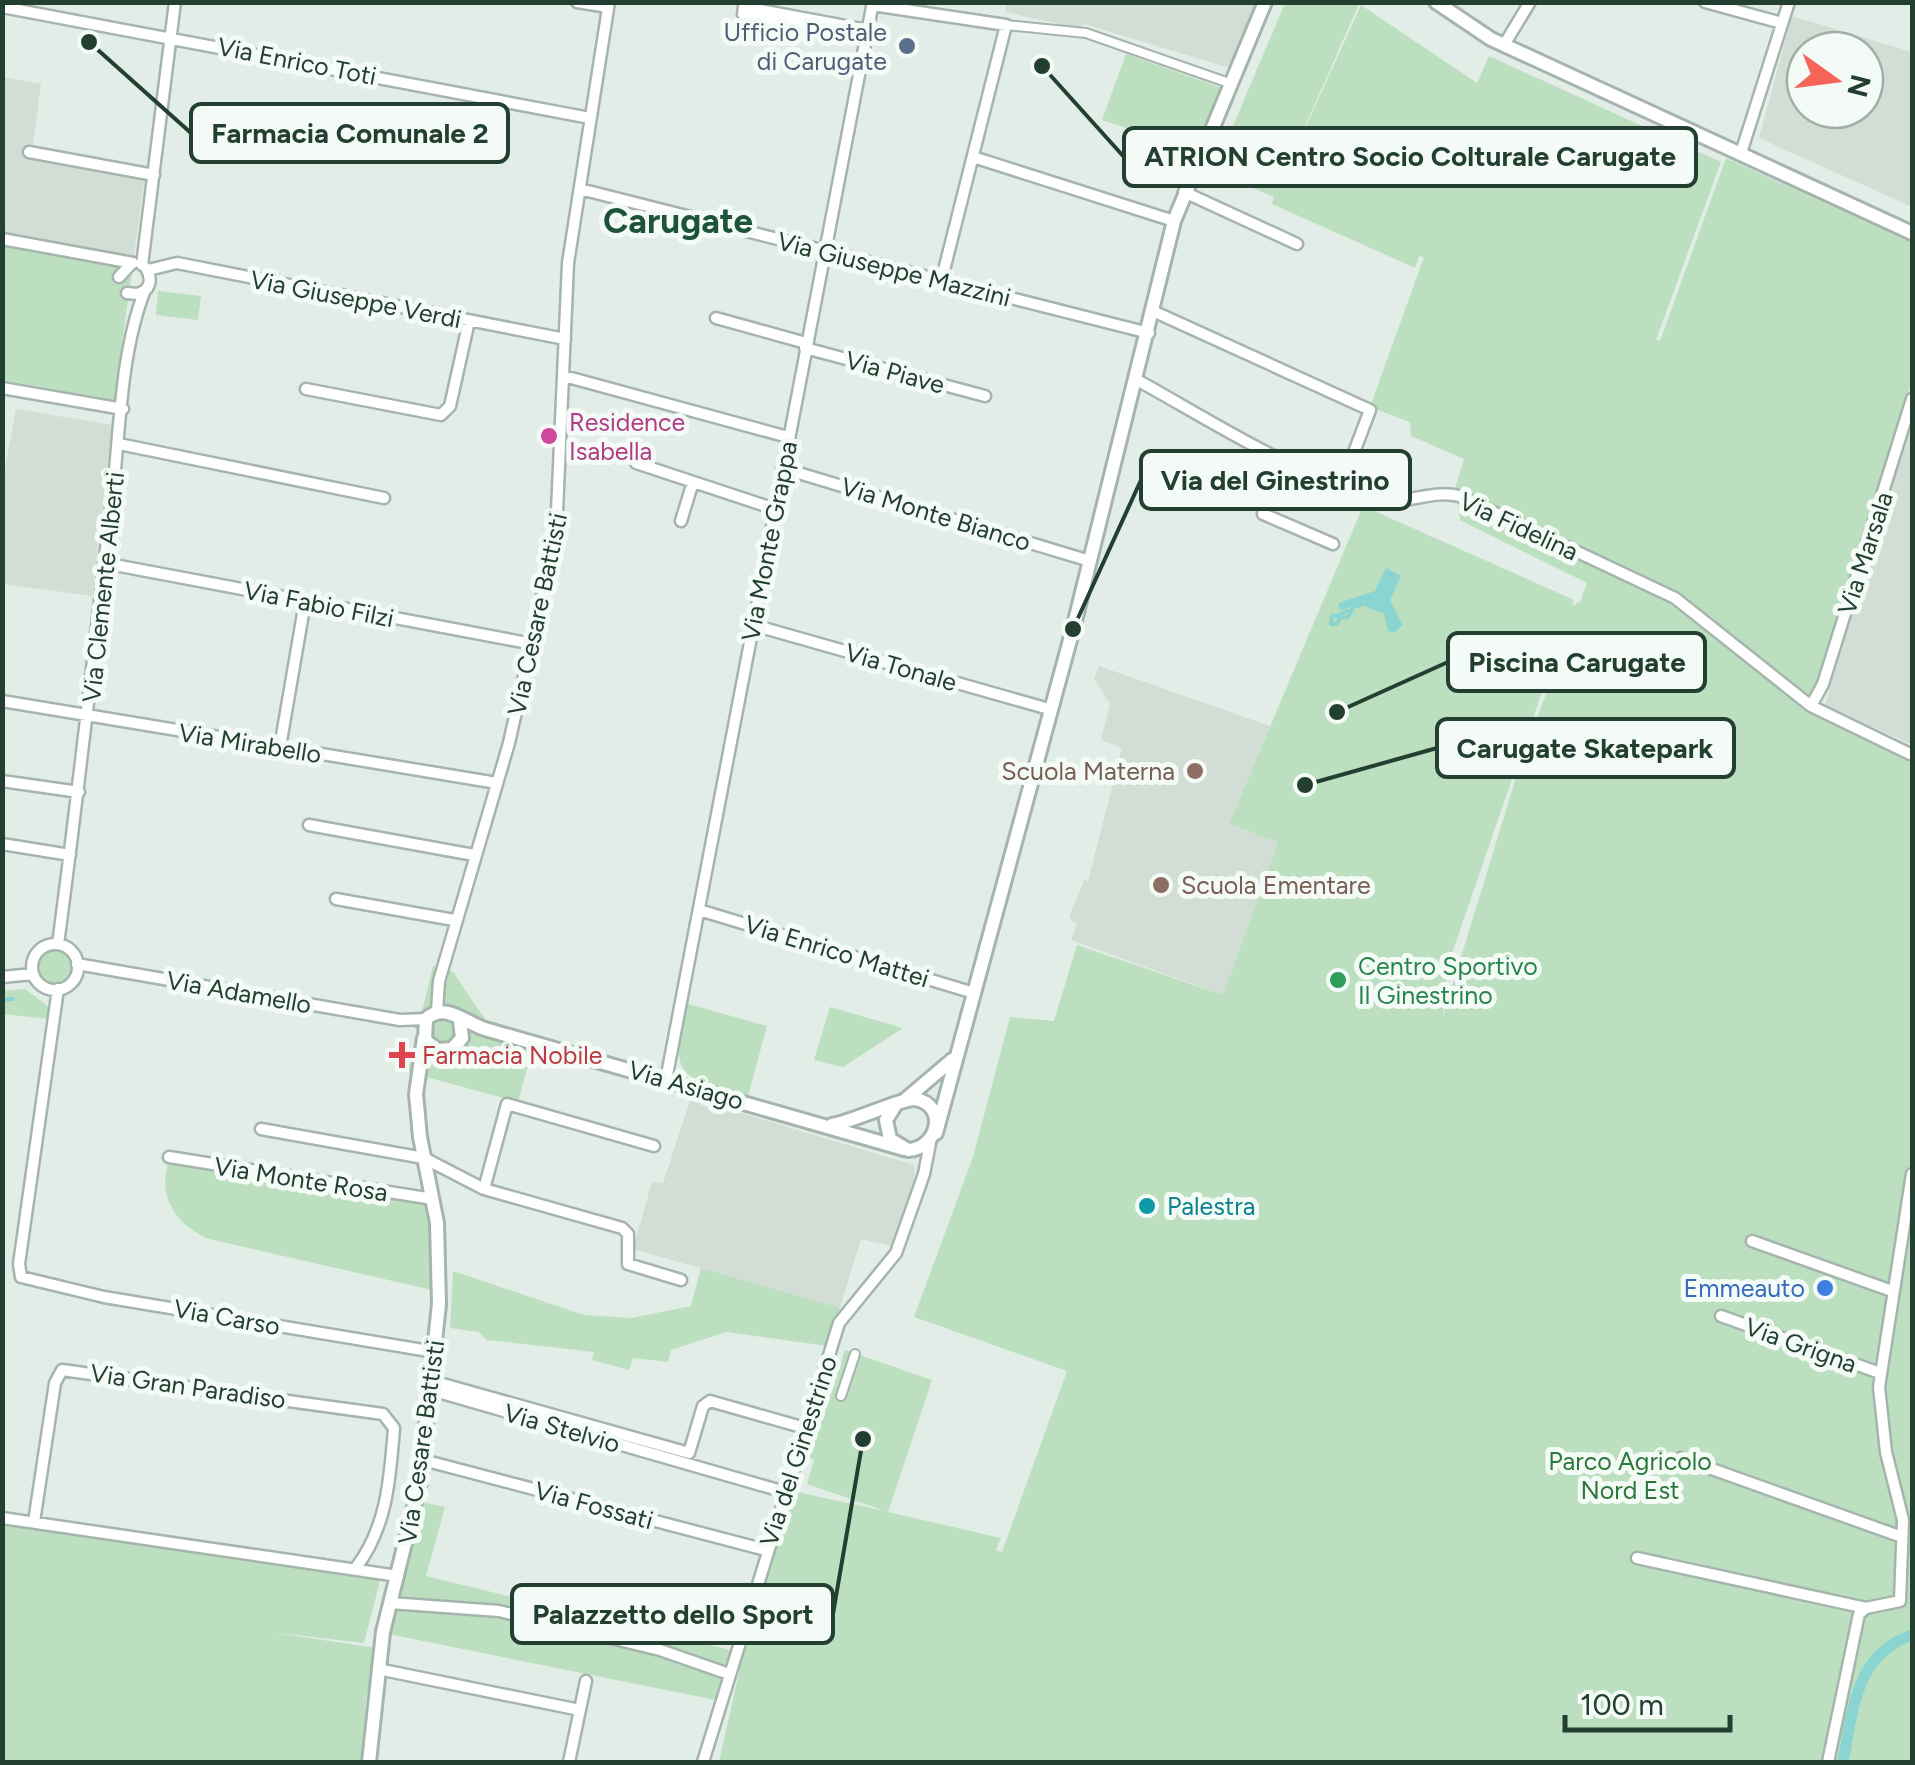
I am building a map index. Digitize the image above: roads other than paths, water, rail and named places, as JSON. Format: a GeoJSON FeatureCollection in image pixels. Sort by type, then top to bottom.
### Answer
{"type":"FeatureCollection","features":[{"type":"Feature","properties":{"kind":"street"},"geometry":{"type":"LineString","coordinates":[[119,277],[141,266],[175,2]]}},
{"type":"Feature","properties":{"kind":"street"},"geometry":{"type":"LineString","coordinates":[[577,2],[609,5]]}},
{"type":"Feature","properties":{"kind":"street"},"geometry":{"type":"LineString","coordinates":[[1137,380],[1174,221],[1266,2]]}},
{"type":"Feature","properties":{"kind":"street"},"geometry":{"type":"LineString","coordinates":[[1436,2],[1504,45],[1912,233]]}},
{"type":"Feature","properties":{"kind":"street"},"geometry":{"type":"LineString","coordinates":[[1504,45],[1530,2]]}},
{"type":"Feature","properties":{"kind":"street"},"geometry":{"type":"LineString","coordinates":[[1705,2],[1782,23]]}},
{"type":"Feature","properties":{"kind":"street"},"geometry":{"type":"LineString","coordinates":[[1741,152],[1788,2]]}},
{"type":"Feature","properties":{"kind":"street"},"geometry":{"type":"LineString","coordinates":[[872,4],[1086,34],[1230,83]]}},
{"type":"Feature","properties":{"kind":"street","name":"Via Monte Grappa"},"geometry":{"type":"LineString","coordinates":[[666,1080],[872,4]]}},
{"type":"Feature","properties":{"kind":"street","name":"Via Cesare Battisti"},"geometry":{"type":"LineString","coordinates":[[370,1762],[378,1670],[423,1460],[435,1352],[440,1259],[418,1120],[418,1065],[454,920],[497,783],[534,644],[560,507],[568,263],[609,5]]}},
{"type":"Feature","properties":{"kind":"street","name":"Via Enrico Toti"},"geometry":{"type":"LineString","coordinates":[[2,7],[590,118]]}},
{"type":"Feature","properties":{"kind":"street"},"geometry":{"type":"LineString","coordinates":[[744,7],[866,34],[743,14],[744,7]]}},
{"type":"Feature","properties":{"kind":"street"},"geometry":{"type":"LineString","coordinates":[[941,282],[1006,25]]}},
{"type":"Feature","properties":{"kind":"street"},"geometry":{"type":"LineString","coordinates":[[29,152],[154,175]]}},
{"type":"Feature","properties":{"kind":"street"},"geometry":{"type":"LineString","coordinates":[[973,156],[1174,221]]}},
{"type":"Feature","properties":{"kind":"street","name":"Via Giuseppe Mazzini"},"geometry":{"type":"LineString","coordinates":[[580,190],[1149,333]]}},
{"type":"Feature","properties":{"kind":"street"},"geometry":{"type":"LineString","coordinates":[[1184,192],[1296,244]]}},
{"type":"Feature","properties":{"kind":"street","name":"Via Giuseppe Verdi"},"geometry":{"type":"LineString","coordinates":[[2,238],[141,266],[177,263],[565,340]]}},
{"type":"Feature","properties":{"kind":"street","name":"Via Clemente Alberti"},"geometry":{"type":"LineString","coordinates":[[96,255],[119,277],[136,320]]}},
{"type":"Feature","properties":{"kind":"street","name":"Via Clemente Alberti"},"geometry":{"type":"LineString","coordinates":[[58,944],[90,717],[123,409],[136,320],[150,282],[141,266]]}},
{"type":"Feature","properties":{"kind":"street"},"geometry":{"type":"LineString","coordinates":[[127,292],[146,290]]}},
{"type":"Feature","properties":{"kind":"street"},"geometry":{"type":"LineString","coordinates":[[1155,312],[1370,410],[1342,484]]}},
{"type":"Feature","properties":{"kind":"street","name":"Via Piave"},"geometry":{"type":"LineString","coordinates":[[716,318],[985,396]]}},
{"type":"Feature","properties":{"kind":"street"},"geometry":{"type":"LineString","coordinates":[[306,390],[431,416],[445,414],[469,321]]}},
{"type":"Feature","properties":{"kind":"street"},"geometry":{"type":"LineString","coordinates":[[564,376],[788,438]]}},
{"type":"Feature","properties":{"kind":"street","name":"Via Fidelina"},"geometry":{"type":"LineString","coordinates":[[1137,380],[1286,460],[1342,484],[1386,500],[1440,492],[1459,496],[1662,591],[1811,706],[1912,755]]}},
{"type":"Feature","properties":{"kind":"street","name":"Via del Ginestrino"},"geometry":{"type":"LineString","coordinates":[[703,1762],[842,1315],[896,1254],[974,993],[1137,380]]}},
{"type":"Feature","properties":{"kind":"street"},"geometry":{"type":"LineString","coordinates":[[2,388],[123,409]]}},
{"type":"Feature","properties":{"kind":"street","name":"Via Marsala"},"geometry":{"type":"LineString","coordinates":[[1811,706],[1828,666],[1912,399]]}},
{"type":"Feature","properties":{"kind":"street"},"geometry":{"type":"LineString","coordinates":[[119,444],[384,498]]}},
{"type":"Feature","properties":{"kind":"street"},"geometry":{"type":"LineString","coordinates":[[1286,460],[1264,514],[1334,544]]}},
{"type":"Feature","properties":{"kind":"street"},"geometry":{"type":"LineString","coordinates":[[636,463],[774,509]]}},
{"type":"Feature","properties":{"kind":"street","name":"Via Monte Bianco"},"geometry":{"type":"LineString","coordinates":[[782,468],[1090,561]]}},
{"type":"Feature","properties":{"kind":"street"},"geometry":{"type":"LineString","coordinates":[[680,521],[692,482]]}},
{"type":"Feature","properties":{"kind":"street","name":"Via Fabio Filzi"},"geometry":{"type":"LineString","coordinates":[[104,563],[534,644]]}},
{"type":"Feature","properties":{"kind":"street"},"geometry":{"type":"LineString","coordinates":[[280,747],[305,602]]}},
{"type":"Feature","properties":{"kind":"street","name":"Via Tonale"},"geometry":{"type":"LineString","coordinates":[[753,624],[1049,709]]}},
{"type":"Feature","properties":{"kind":"street","name":"Via Mirabello"},"geometry":{"type":"LineString","coordinates":[[2,701],[497,783]]}},
{"type":"Feature","properties":{"kind":"street"},"geometry":{"type":"LineString","coordinates":[[2,780],[78,792]]}},
{"type":"Feature","properties":{"kind":"street"},"geometry":{"type":"LineString","coordinates":[[309,824],[474,855]]}},
{"type":"Feature","properties":{"kind":"street"},"geometry":{"type":"LineString","coordinates":[[2,844],[70,854]]}},
{"type":"Feature","properties":{"kind":"street"},"geometry":{"type":"LineString","coordinates":[[336,899],[454,920]]}},
{"type":"Feature","properties":{"kind":"street","name":"Via Enrico Mattei"},"geometry":{"type":"LineString","coordinates":[[699,910],[974,993]]}},
{"type":"Feature","properties":{"kind":"street"},"geometry":{"type":"LineString","coordinates":[[58,944],[70,950],[77,964],[72,982],[58,990],[42,986],[33,974],[37,952],[58,944]]}},
{"type":"Feature","properties":{"kind":"street","name":"Via Adamello"},"geometry":{"type":"LineString","coordinates":[[77,964],[428,1025]]}},
{"type":"Feature","properties":{"kind":"street"},"geometry":{"type":"LineString","coordinates":[[2,977],[33,974]]}},
{"type":"Feature","properties":{"kind":"street","name":"Via Carso"},"geometry":{"type":"LineString","coordinates":[[58,990],[19,1264],[22,1277],[104,1297],[435,1352]]}},
{"type":"Feature","properties":{"kind":"street"},"geometry":{"type":"LineString","coordinates":[[462,1038],[460,1020],[450,1012],[428,1025],[437,1050],[452,1049],[462,1038],[485,1029]]}},
{"type":"Feature","properties":{"kind":"street","name":"Via Asiago"},"geometry":{"type":"LineString","coordinates":[[460,1020],[904,1149]]}},
{"type":"Feature","properties":{"kind":"street","name":"Via Cesare Battisti"},"geometry":{"type":"LineString","coordinates":[[418,1120],[428,1065],[437,1050]]}},
{"type":"Feature","properties":{"kind":"street","name":"Via del Ginestrino"},"geometry":{"type":"LineString","coordinates":[[900,1102],[942,1072],[958,1050]]}},
{"type":"Feature","properties":{"kind":"street"},"geometry":{"type":"LineString","coordinates":[[830,1126],[900,1102],[919,1100],[931,1108],[928,1146],[904,1149],[890,1139],[886,1128],[888,1115],[900,1102]]}},
{"type":"Feature","properties":{"kind":"street"},"geometry":{"type":"LineString","coordinates":[[484,1188],[507,1104],[654,1146]]}},
{"type":"Feature","properties":{"kind":"street"},"geometry":{"type":"LineString","coordinates":[[261,1128],[424,1158],[484,1188],[625,1229],[628,1264],[680,1280]]}},
{"type":"Feature","properties":{"kind":"street","name":"Via Monte Rosa"},"geometry":{"type":"LineString","coordinates":[[170,1157],[433,1199]]}},
{"type":"Feature","properties":{"kind":"street"},"geometry":{"type":"LineString","coordinates":[[1900,1601],[1902,1537],[1882,1430],[1880,1373],[1912,1174]]}},
{"type":"Feature","properties":{"kind":"street"},"geometry":{"type":"LineString","coordinates":[[1752,1240],[1892,1291]]}},
{"type":"Feature","properties":{"kind":"street","name":"Via Grigna"},"geometry":{"type":"LineString","coordinates":[[1722,1316],[1880,1373]]}},
{"type":"Feature","properties":{"kind":"street"},"geometry":{"type":"LineString","coordinates":[[841,1396],[855,1354]]}},
{"type":"Feature","properties":{"kind":"street","name":"Via Gran Paradiso"},"geometry":{"type":"LineString","coordinates":[[34,1522],[55,1383],[62,1370],[383,1414],[392,1420],[394,1432],[382,1522],[375,1543],[355,1569]]}},
{"type":"Feature","properties":{"kind":"street","name":"Via Stelvio"},"geometry":{"type":"LineString","coordinates":[[431,1386],[690,1452]]}},
{"type":"Feature","properties":{"kind":"street","name":"Via Stelvio"},"geometry":{"type":"LineString","coordinates":[[431,1386],[785,1492]]}},
{"type":"Feature","properties":{"kind":"street"},"geometry":{"type":"LineString","coordinates":[[694,1466],[690,1452],[703,1406],[710,1400],[805,1428]]}},
{"type":"Feature","properties":{"kind":"street"},"geometry":{"type":"LineString","coordinates":[[1681,1458],[1902,1537]]}},
{"type":"Feature","properties":{"kind":"street","name":"Via Fossati"},"geometry":{"type":"LineString","coordinates":[[423,1460],[766,1550]]}},
{"type":"Feature","properties":{"kind":"street"},"geometry":{"type":"LineString","coordinates":[[2,1518],[398,1576]]}},
{"type":"Feature","properties":{"kind":"street"},"geometry":{"type":"LineString","coordinates":[[1636,1558],[1866,1608],[1900,1601],[1912,1608]]}},
{"type":"Feature","properties":{"kind":"street"},"geometry":{"type":"LineString","coordinates":[[390,1602],[490,1609],[660,1650],[729,1674]]}},
{"type":"Feature","properties":{"kind":"street"},"geometry":{"type":"LineString","coordinates":[[1828,1762],[1859,1614],[1866,1608]]}},
{"type":"Feature","properties":{"kind":"street"},"geometry":{"type":"LineString","coordinates":[[378,1670],[580,1710]]}},
{"type":"Feature","properties":{"kind":"street"},"geometry":{"type":"LineString","coordinates":[[570,1762],[586,1681]]}},
{"type":"Feature","properties":{"kind":"water"},"geometry":{"type":"Polygon","coordinates":[[[1386,568],[1401,576],[1390,600],[1403,625],[1395,632],[1388,631],[1384,614],[1360,604],[1340,610],[1338,603],[1375,591],[1386,568]]]}},
{"type":"Feature","properties":{"kind":"waterway"},"geometry":{"type":"LineString","coordinates":[[1347,611],[1341,614],[1337,624],[1331,624],[1332,616],[1340,616],[1342,617],[1348,617],[1353,607],[1363,604]]}},
{"type":"Feature","properties":{"kind":"waterway"},"geometry":{"type":"LineString","coordinates":[[2,1000],[13,999]]}},
{"type":"Feature","properties":{"kind":"waterway"},"geometry":{"type":"LineString","coordinates":[[1843,1762],[1854,1704],[1868,1670],[1893,1644],[1912,1635]]}},
{"type":"Feature","properties":{"kind":"place","name":"Farmacia Comunale 2"},"geometry":{"type":"Point","coordinates":[89,42]}},
{"type":"Feature","properties":{"kind":"place","name":"Ufficio Postale di Carugate"},"geometry":{"type":"Point","coordinates":[907,46]}},
{"type":"Feature","properties":{"kind":"place","name":"ATRION Centro Socio Colturale Carugate"},"geometry":{"type":"Point","coordinates":[1042,66]}},
{"type":"Feature","properties":{"kind":"place","name":"Residence Isabella"},"geometry":{"type":"Point","coordinates":[549,436]}},
{"type":"Feature","properties":{"kind":"place","name":"Via del Ginestrino"},"geometry":{"type":"Point","coordinates":[1073,629]}},
{"type":"Feature","properties":{"kind":"place","name":"Piscina Carugate"},"geometry":{"type":"Point","coordinates":[1337,712]}},
{"type":"Feature","properties":{"kind":"place","name":"Scuola Materna"},"geometry":{"type":"Point","coordinates":[1195,771]}},
{"type":"Feature","properties":{"kind":"place","name":"Carugate Skatepark"},"geometry":{"type":"Point","coordinates":[1305,785]}},
{"type":"Feature","properties":{"kind":"place","name":"Scuola Ementare"},"geometry":{"type":"Point","coordinates":[1161,885]}},
{"type":"Feature","properties":{"kind":"place","name":"Centro Sportivo Il Ginestrino"},"geometry":{"type":"Point","coordinates":[1338,980]}},
{"type":"Feature","properties":{"kind":"place","name":"Farmacia Nobile"},"geometry":{"type":"Point","coordinates":[402,1055]}},
{"type":"Feature","properties":{"kind":"place","name":"Palestra"},"geometry":{"type":"Point","coordinates":[1147,1206]}},
{"type":"Feature","properties":{"kind":"place","name":"Emmeauto"},"geometry":{"type":"Point","coordinates":[1825,1288]}},
{"type":"Feature","properties":{"kind":"place","name":"Palazzetto dello Sport"},"geometry":{"type":"Point","coordinates":[863,1439]}},
{"type":"Feature","properties":{"kind":"district","name":"Carugate"},"geometry":{"type":"Point","coordinates":[678,221]}},
{"type":"Feature","properties":{"kind":"park label","name":"Parco Agricolo Nord Est"},"geometry":{"type":"Point","coordinates":[1630,1476]}}]}
